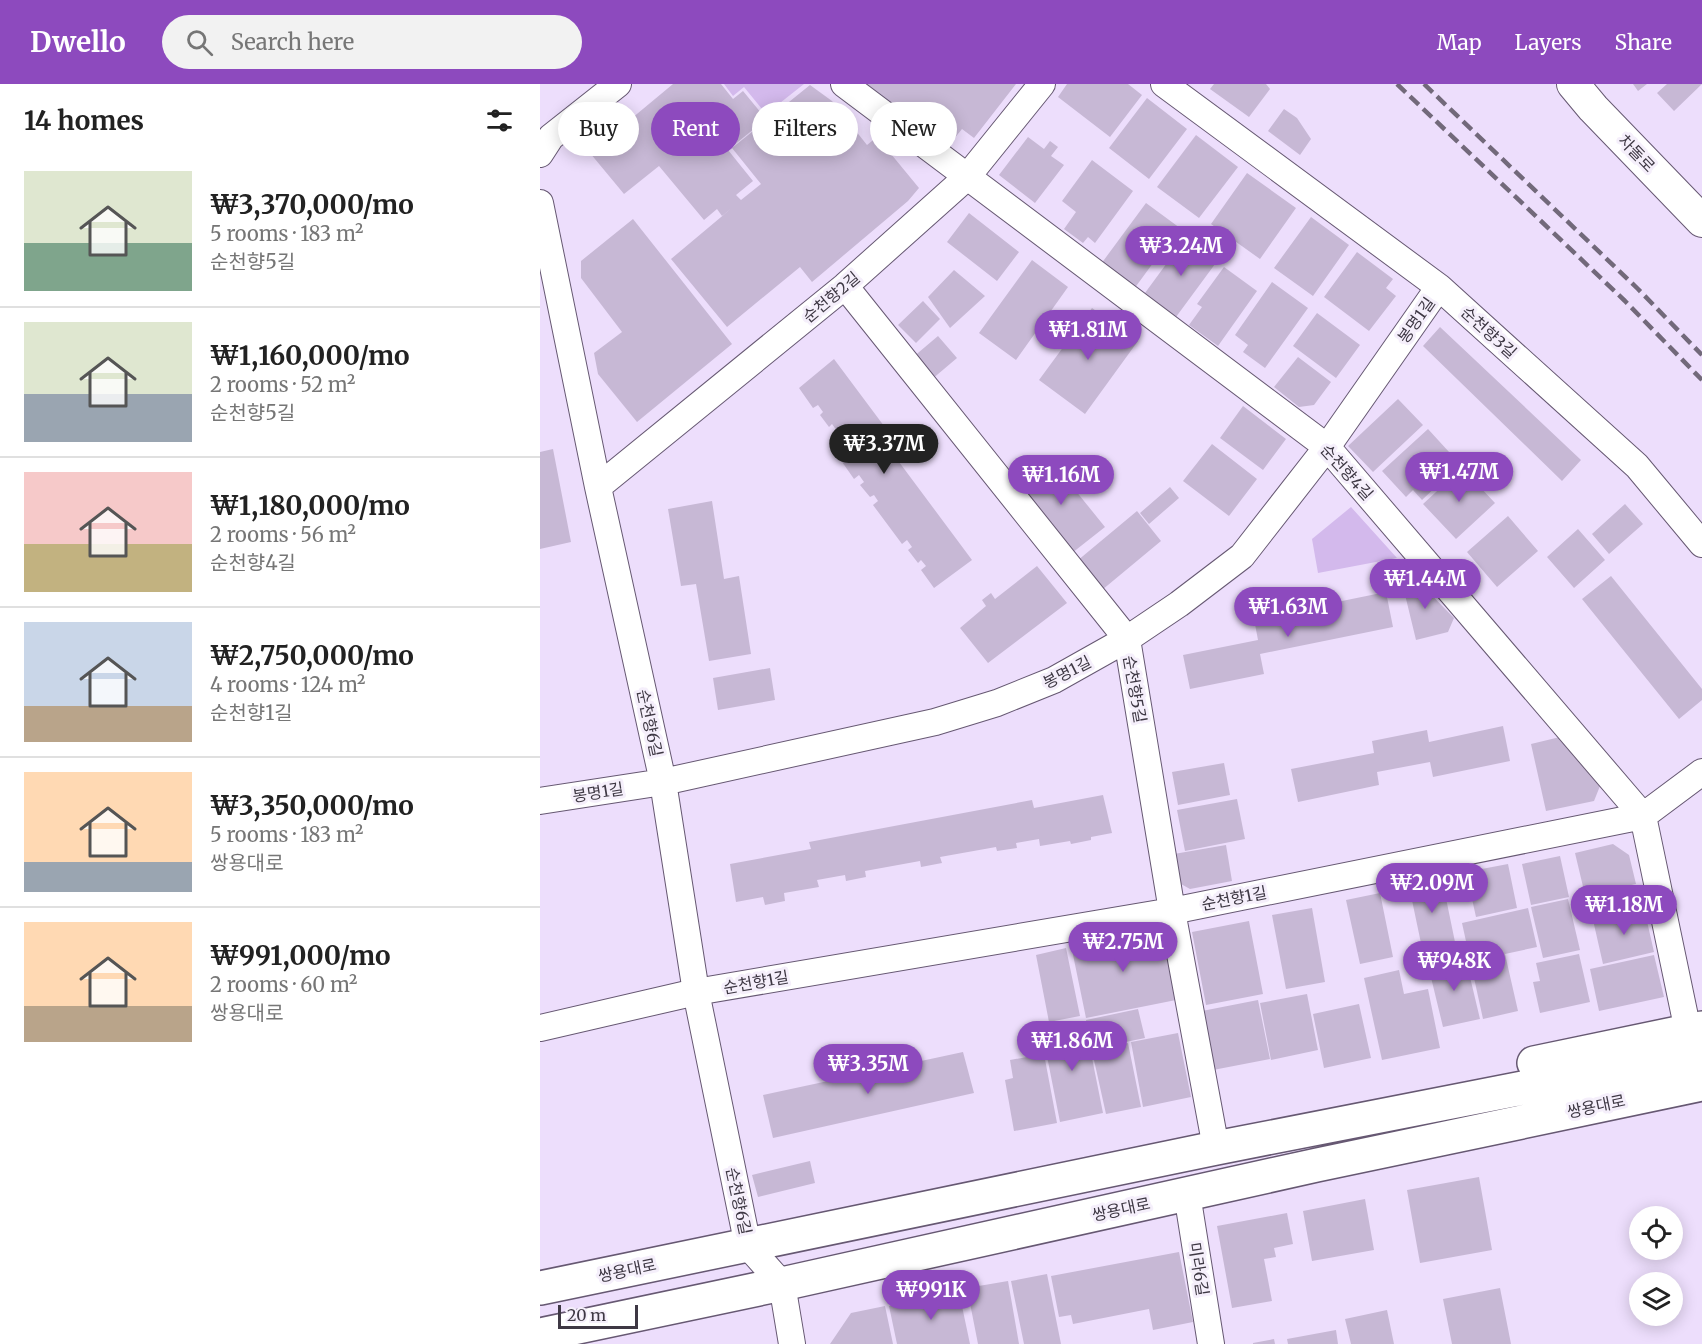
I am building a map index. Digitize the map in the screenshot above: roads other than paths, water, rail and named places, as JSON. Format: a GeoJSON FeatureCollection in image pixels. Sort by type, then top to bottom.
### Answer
{"type":"FeatureCollection","features":[{"type":"Feature","properties":{"kind":"main road","name":"쌍용대로"},"geometry":{"type":"LineString","coordinates":[[540,1288],[1365,1119],[1698,1037]]}},
{"type":"Feature","properties":{"kind":"main road","name":"쌍용대로"},"geometry":{"type":"LineString","coordinates":[[540,1335],[782,1284],[1317,1165],[1702,1084]]}},
{"type":"Feature","properties":{"kind":"main road"},"geometry":{"type":"LineString","coordinates":[[1317,1165],[1372,1172],[1702,1106]]}},
{"type":"Feature","properties":{"kind":"street"},"geometry":{"type":"LineString","coordinates":[[544,144],[618,84]]}},
{"type":"Feature","properties":{"kind":"street","name":"순천향4길"},"geometry":{"type":"LineString","coordinates":[[844,84],[1327,447],[1643,816],[1698,1037]]}},
{"type":"Feature","properties":{"kind":"street","name":"순천향2길"},"geometry":{"type":"LineString","coordinates":[[598,487],[845,286],[967,177],[1042,84]]}},
{"type":"Feature","properties":{"kind":"street","name":"순천향3길"},"geometry":{"type":"LineString","coordinates":[[1164,84],[1439,287],[1637,466],[1702,544]]}},
{"type":"Feature","properties":{"kind":"street","name":"차돌로"},"geometry":{"type":"LineString","coordinates":[[1574,84],[1593,108],[1702,221]]}},
{"type":"Feature","properties":{"kind":"street","name":"순천향6길"},"geometry":{"type":"LineString","coordinates":[[540,203],[598,487],[663,782],[696,992],[748,1245]]}},
{"type":"Feature","properties":{"kind":"street","name":"순천향5길"},"geometry":{"type":"LineString","coordinates":[[845,286],[1127,639],[1172,911],[1216,1148]]}},
{"type":"Feature","properties":{"kind":"street","name":"봉명1길"},"geometry":{"type":"LineString","coordinates":[[540,801],[663,782],[935,722],[997,703],[1054,680],[1127,639],[1179,604],[1242,556],[1327,447],[1439,287]]}},
{"type":"Feature","properties":{"kind":"street","name":"순천향1길"},"geometry":{"type":"LineString","coordinates":[[540,1028],[696,992],[1172,911],[1643,816],[1702,772]]}},
{"type":"Feature","properties":{"kind":"street","name":"미라6길"},"geometry":{"type":"LineString","coordinates":[[1187,1194],[1211,1344]]}},
{"type":"Feature","properties":{"kind":"street"},"geometry":{"type":"LineString","coordinates":[[748,1245],[782,1284],[792,1344]]}},
{"type":"Feature","properties":{"kind":"railway"},"geometry":{"type":"LineString","coordinates":[[1397,84],[1625,301],[1702,380]]}},
{"type":"Feature","properties":{"kind":"railway"},"geometry":{"type":"LineString","coordinates":[[1424,84],[1638,289],[1702,355]]}}]}
